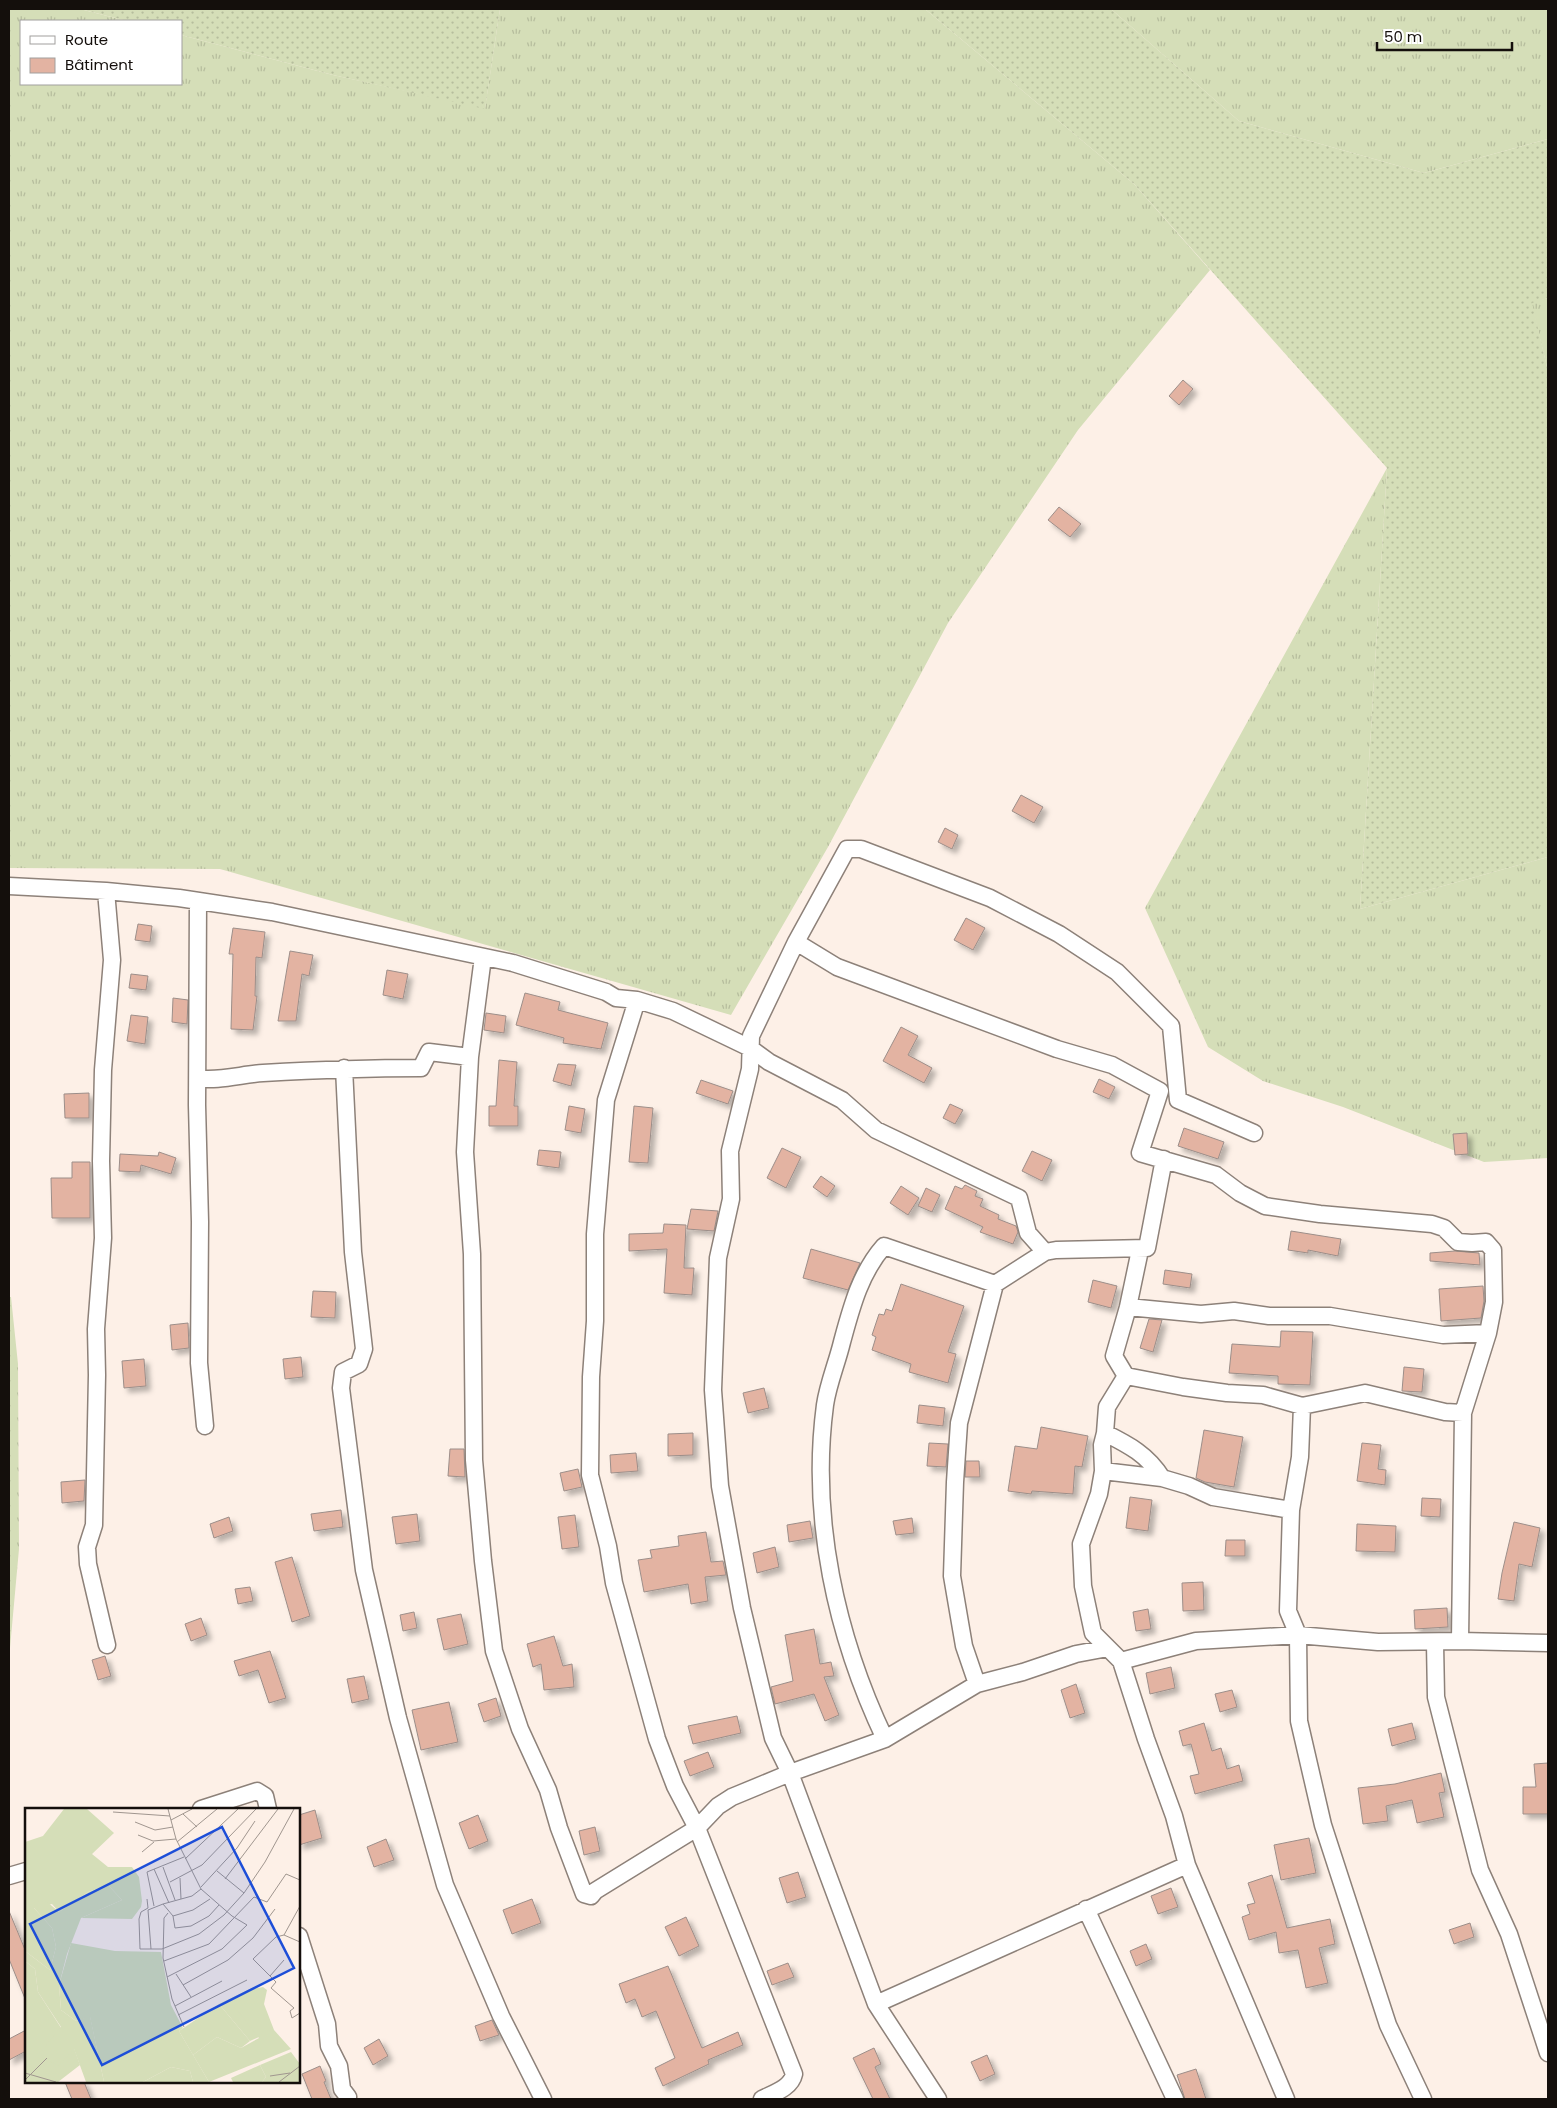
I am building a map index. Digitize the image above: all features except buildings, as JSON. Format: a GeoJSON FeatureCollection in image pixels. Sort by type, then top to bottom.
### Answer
{"type":"FeatureCollection","features":[{"type":"Feature","properties":{"kind":"street"},"geometry":{"type":"LineString","coordinates":[[938,2099],[876,2004],[790,1772],[773,1738],[742,1608],[720,1486],[713,1390],[718,1258],[731,1190],[730,1151],[750,1069],[751,1036],[796,942],[848,849],[853,848],[990,898],[1059,934],[1116,972],[1171,1026],[1178,1100]]}},
{"type":"Feature","properties":{"kind":"street"},"geometry":{"type":"LineString","coordinates":[[9,886],[106,891],[198,901],[272,912],[513,963],[606,992],[616,998],[638,1000],[673,1012],[750,1048],[769,1062],[842,1100],[876,1130],[1019,1198],[1028,1233],[1046,1252]]}},
{"type":"Feature","properties":{"kind":"street"},"geometry":{"type":"LineString","coordinates":[[106,891],[112,960],[103,1079],[100,1161],[103,1238],[96,1329],[94,1525],[87,1547],[88,1564],[107,1645]]}},
{"type":"Feature","properties":{"kind":"street"},"geometry":{"type":"LineString","coordinates":[[198,901],[199,1363],[205,1426]]}},
{"type":"Feature","properties":{"kind":"street"},"geometry":{"type":"LineString","coordinates":[[796,942],[837,967],[874,979],[1057,1049],[1112,1065],[1178,1100],[1254,1133]]}},
{"type":"Feature","properties":{"kind":"street"},"geometry":{"type":"LineString","coordinates":[[483,957],[470,1057],[465,1152],[472,1254],[474,1460],[483,1561],[494,1651],[520,1729],[548,1790],[559,1828],[584,1894],[591,1896],[594,1891],[697,1828],[718,1806],[732,1797],[790,1772],[885,1738],[977,1684],[1023,1672],[1076,1654],[1108,1648]]}},
{"type":"Feature","properties":{"kind":"street"},"geometry":{"type":"LineString","coordinates":[[638,1000],[606,1100],[595,1234],[595,1321],[591,1377],[590,1475],[608,1546],[614,1583],[657,1739],[675,1786],[697,1828],[794,2074],[793,2080],[787,2086],[762,2099]]}},
{"type":"Feature","properties":{"kind":"street"},"geometry":{"type":"LineString","coordinates":[[198,1078],[210,1080],[239,1075],[344,1068],[421,1068],[429,1052],[470,1057]]}},
{"type":"Feature","properties":{"kind":"street"},"geometry":{"type":"LineString","coordinates":[[344,1068],[353,1252],[364,1349],[359,1364],[343,1372],[341,1388],[364,1570],[398,1718],[445,1885],[501,2016],[543,2099]]}},
{"type":"Feature","properties":{"kind":"street"},"geometry":{"type":"LineString","coordinates":[[1160,1090],[1140,1153],[1216,1175],[1240,1194],[1265,1206],[1320,1214],[1432,1224],[1444,1228],[1458,1242],[1486,1242],[1493,1250],[1494,1302],[1488,1333],[1463,1413],[1460,1641]]}},
{"type":"Feature","properties":{"kind":"street"},"geometry":{"type":"LineString","coordinates":[[977,1684],[964,1646],[952,1576],[955,1482],[959,1423],[994,1284],[1046,1252],[1056,1250],[1140,1250],[1148,1248],[1164,1159]]}},
{"type":"Feature","properties":{"kind":"street"},"geometry":{"type":"LineString","coordinates":[[885,1738],[865,1696],[835,1598],[820,1493],[826,1403],[852,1306],[873,1258],[884,1246],[994,1284]]}},
{"type":"Feature","properties":{"kind":"street"},"geometry":{"type":"LineString","coordinates":[[1140,1250],[1128,1307],[1114,1356],[1126,1376],[1192,1388],[1263,1394],[1302,1406],[1366,1393],[1445,1412],[1463,1413]]}},
{"type":"Feature","properties":{"kind":"street"},"geometry":{"type":"LineString","coordinates":[[1128,1307],[1201,1314],[1234,1311],[1269,1316],[1330,1316],[1443,1335],[1488,1333]]}},
{"type":"Feature","properties":{"kind":"street"},"geometry":{"type":"LineString","coordinates":[[1126,1376],[1107,1407],[1102,1445],[1103,1471],[1099,1494],[1081,1544],[1083,1586],[1093,1633],[1121,1661],[1146,1739],[1174,1816],[1187,1865],[1286,2099]]}},
{"type":"Feature","properties":{"kind":"street"},"geometry":{"type":"LineString","coordinates":[[1302,1406],[1300,1457],[1291,1510],[1288,1611],[1298,1635],[1299,1721],[1323,1825],[1388,2025],[1423,2099]]}},
{"type":"Feature","properties":{"kind":"street"},"geometry":{"type":"LineString","coordinates":[[1105,1433],[1131,1447],[1153,1463],[1162,1478]]}},
{"type":"Feature","properties":{"kind":"street"},"geometry":{"type":"LineString","coordinates":[[1103,1471],[1162,1478],[1189,1486],[1213,1497],[1291,1510]]}},
{"type":"Feature","properties":{"kind":"street"},"geometry":{"type":"LineString","coordinates":[[1121,1661],[1196,1641],[1298,1635],[1378,1642],[1548,1643]]}},
{"type":"Feature","properties":{"kind":"street"},"geometry":{"type":"LineString","coordinates":[[1435,1643],[1436,1697],[1480,1870],[1509,1934],[1548,2053]]}},
{"type":"Feature","properties":{"kind":"street"},"geometry":{"type":"LineString","coordinates":[[204,1808],[258,1791],[265,1796],[268,1808]]}},
{"type":"Feature","properties":{"kind":"street"},"geometry":{"type":"LineString","coordinates":[[876,2004],[1187,1865]]}},
{"type":"Feature","properties":{"kind":"street"},"geometry":{"type":"LineString","coordinates":[[9,1876],[25,1871]]}},
{"type":"Feature","properties":{"kind":"street"},"geometry":{"type":"LineString","coordinates":[[1086,1909],[1176,2099]]}},
{"type":"Feature","properties":{"kind":"street"},"geometry":{"type":"LineString","coordinates":[[300,1939],[327,2024],[329,2046],[339,2066],[342,2089],[348,2097],[347,2099]]}},
{"type":"Feature","properties":{"kind":"green space"},"geometry":{"type":"Polygon","coordinates":[[[9,9],[80,9],[123,20],[20,20],[20,85],[182,85],[182,35],[333,75],[485,108],[500,9],[925,9],[1134,184],[1210,270],[1078,430],[948,623],[828,847],[731,1015],[220,869],[9,868],[9,9]]]}},
{"type":"Feature","properties":{"kind":"green space"},"geometry":{"type":"Polygon","coordinates":[[[80,9],[500,9],[485,109],[333,75],[182,35],[182,20],[123,20],[80,9]]]}},
{"type":"Feature","properties":{"kind":"green space"},"geometry":{"type":"Polygon","coordinates":[[[925,9],[1111,9],[1239,121],[1424,173],[1548,139],[1548,298],[1532,303],[1548,371],[1548,857],[1360,909],[1387,468],[1134,184],[925,9]]]}},
{"type":"Feature","properties":{"kind":"green space"},"geometry":{"type":"Polygon","coordinates":[[[1111,9],[1548,9],[1548,139],[1424,173],[1239,121],[1111,9]]]}},
{"type":"Feature","properties":{"kind":"green space"},"geometry":{"type":"Polygon","coordinates":[[[1548,298],[1548,371],[1531,302],[1548,298]]]}},
{"type":"Feature","properties":{"kind":"green space"},"geometry":{"type":"Polygon","coordinates":[[[1387,468],[1360,909],[1548,857],[1548,1158],[1484,1162],[1343,1107],[1263,1081],[1208,1047],[1145,908],[1387,468]]]}},
{"type":"Feature","properties":{"kind":"green space"},"geometry":{"type":"Polygon","coordinates":[[[9,1297],[11,1297],[18,1364],[19,1549],[9,1659],[9,1297]]]}}]}
